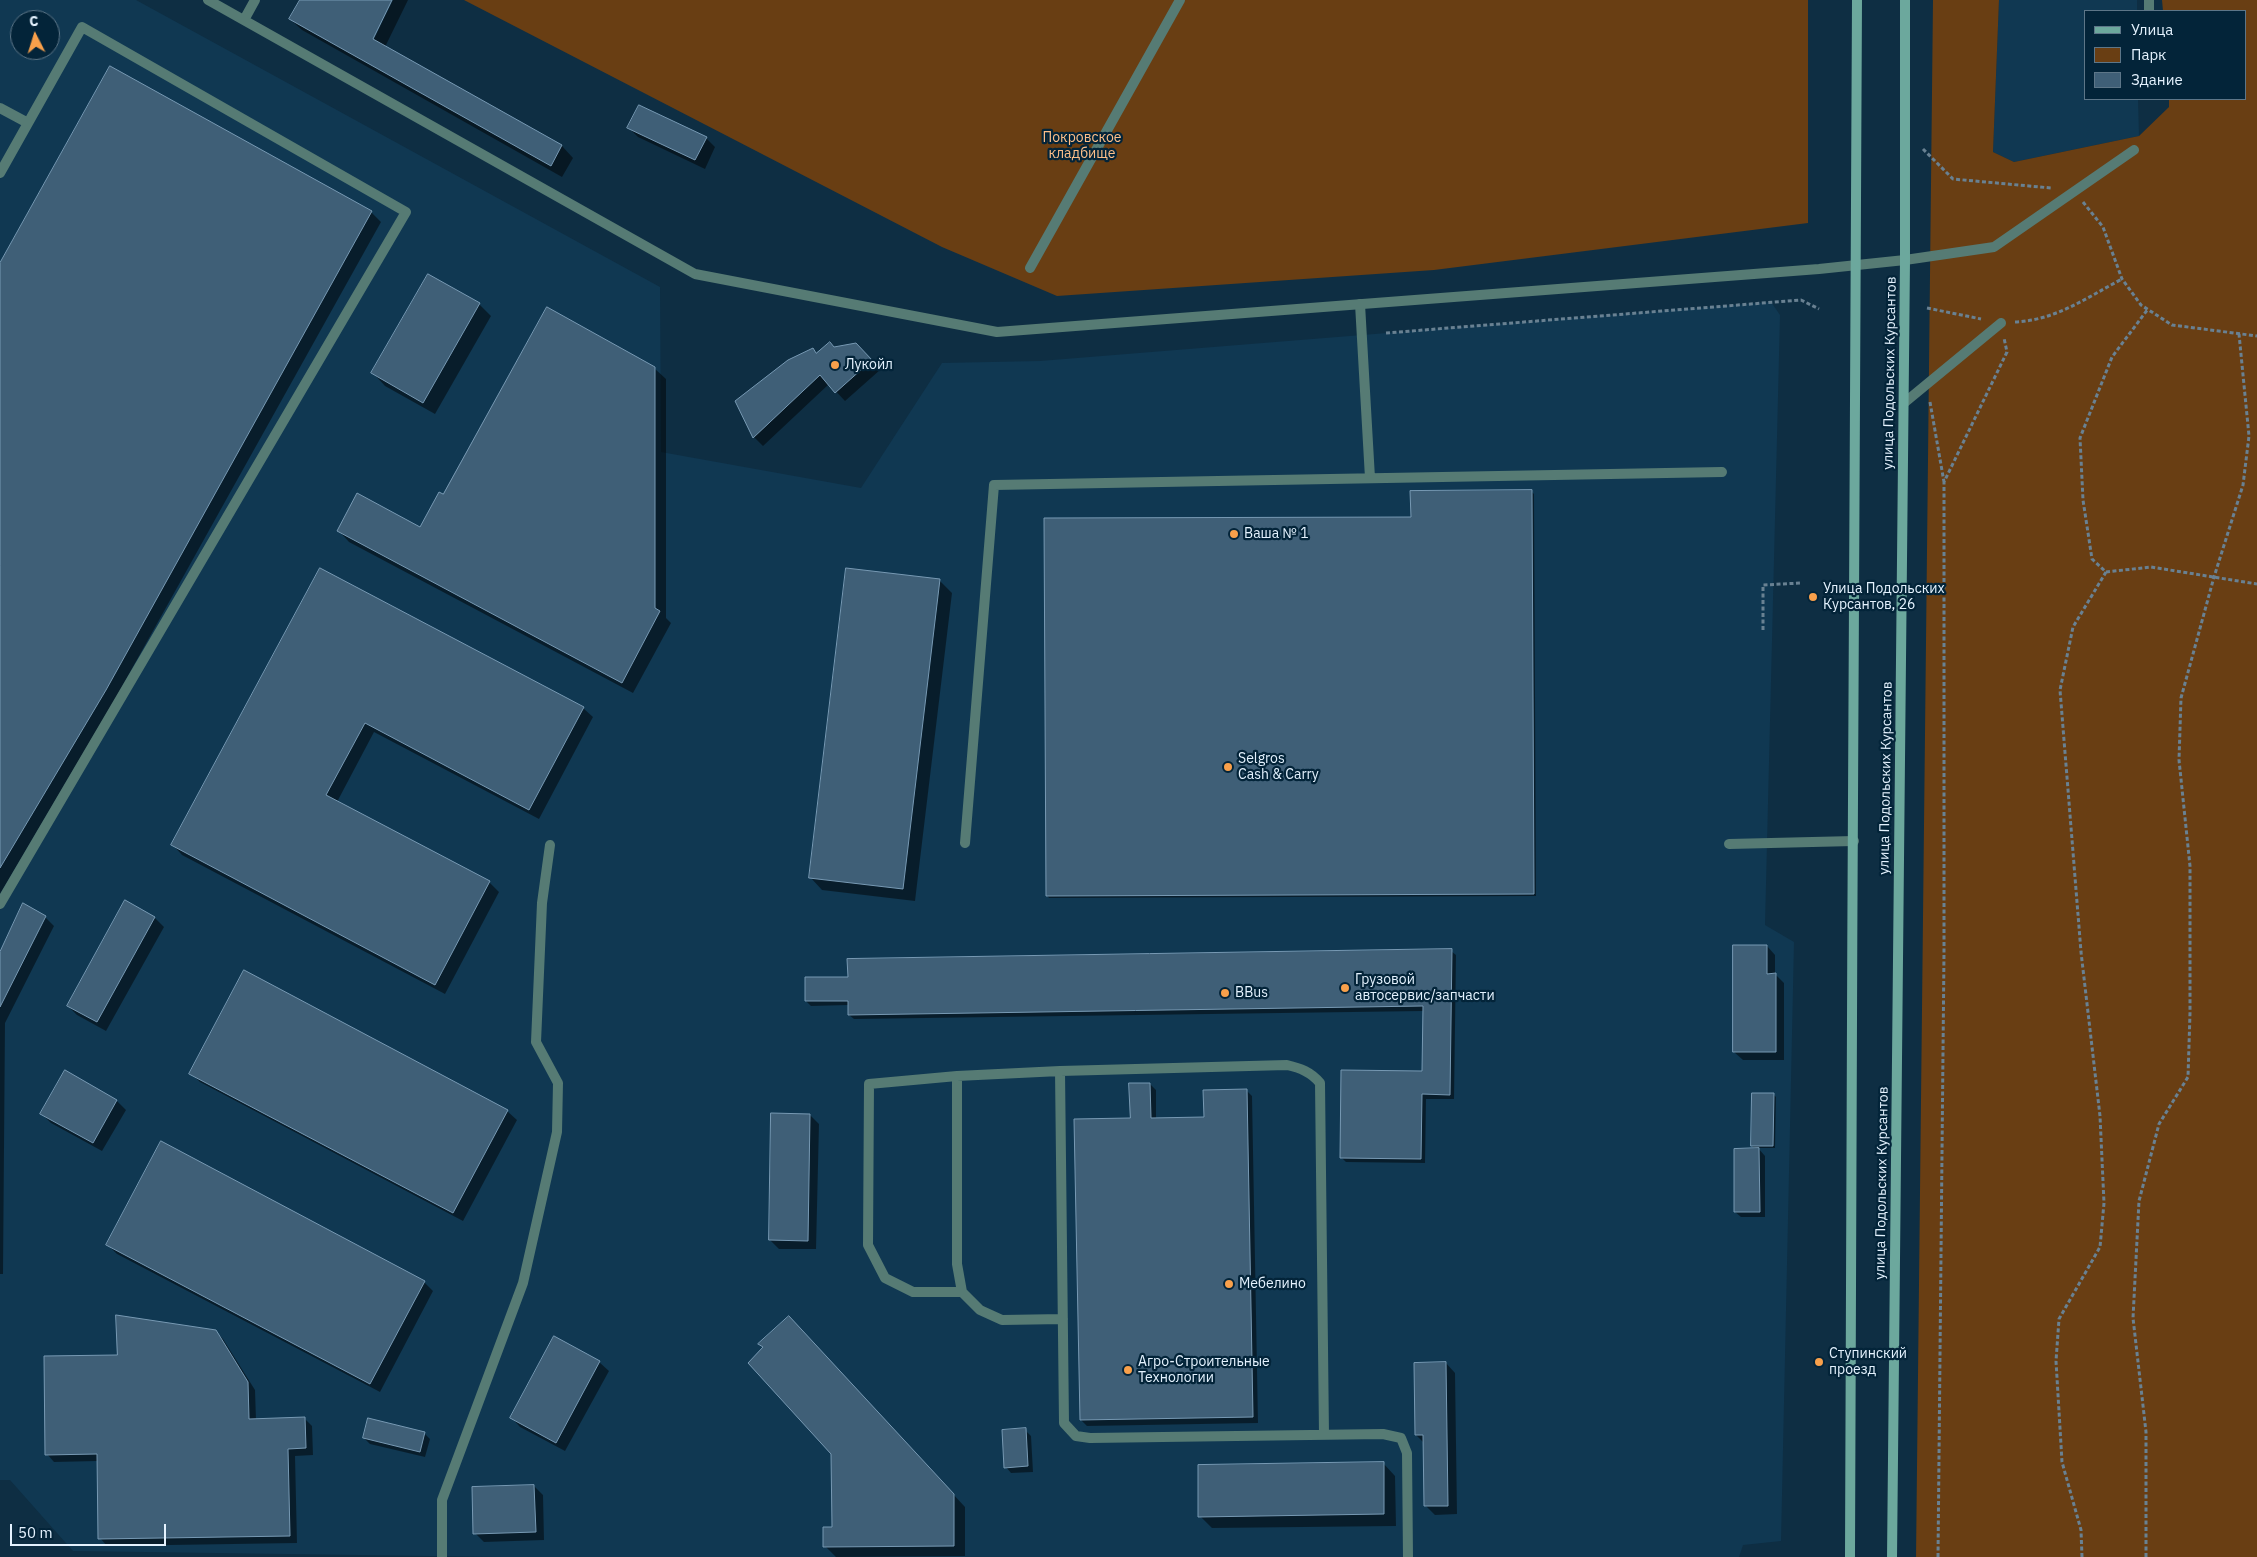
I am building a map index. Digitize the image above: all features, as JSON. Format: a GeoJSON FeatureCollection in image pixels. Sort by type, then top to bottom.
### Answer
{"type":"FeatureCollection","features":[{"type":"Feature","properties":{"kind":"main road","name":"улица Подольских Курсантов"},"geometry":{"type":"LineString","coordinates":[[1850,1557],[1854,841],[1854,265],[1857,0]]}},
{"type":"Feature","properties":{"kind":"main road","name":"улица Подольских Курсантов"},"geometry":{"type":"LineString","coordinates":[[1892,1557],[1904,403],[1905,0]]}},
{"type":"Feature","properties":{"kind":"street"},"geometry":{"type":"LineString","coordinates":[[208,0],[696,274],[998,332],[1854,265],[1905,260],[1994,247],[2134,150]]}},
{"type":"Feature","properties":{"kind":"street"},"geometry":{"type":"LineString","coordinates":[[244,20],[255,0]]}},
{"type":"Feature","properties":{"kind":"street"},"geometry":{"type":"LineString","coordinates":[[1030,268],[1180,0]]}},
{"type":"Feature","properties":{"kind":"street"},"geometry":{"type":"LineString","coordinates":[[0,173],[82,27],[406,212],[0,904]]}},
{"type":"Feature","properties":{"kind":"street"},"geometry":{"type":"LineString","coordinates":[[0,108],[28,123]]}},
{"type":"Feature","properties":{"kind":"street"},"geometry":{"type":"LineString","coordinates":[[1360,304],[1370,478]]}},
{"type":"Feature","properties":{"kind":"street"},"geometry":{"type":"LineString","coordinates":[[1904,403],[2001,323]]}},
{"type":"Feature","properties":{"kind":"street"},"geometry":{"type":"LineString","coordinates":[[965,843],[994,485],[1722,472]]}},
{"type":"Feature","properties":{"kind":"street"},"geometry":{"type":"LineString","coordinates":[[1729,844],[1854,841]]}},
{"type":"Feature","properties":{"kind":"street"},"geometry":{"type":"LineString","coordinates":[[442,1557],[442,1500],[523,1283],[557,1132],[558,1083],[536,1042],[542,903],[550,845]]}},
{"type":"Feature","properties":{"kind":"street"},"geometry":{"type":"LineString","coordinates":[[962,1292],[913,1292],[885,1278],[868,1245],[869,1084],[957,1076],[1060,1071],[1286,1065],[1300,1068],[1314,1075],[1320,1083],[1324,1435]]}},
{"type":"Feature","properties":{"kind":"street"},"geometry":{"type":"LineString","coordinates":[[1060,1071],[1064,1423],[1076,1436],[1090,1438],[1382,1434],[1401,1438],[1408,1452],[1408,1557]]}},
{"type":"Feature","properties":{"kind":"street"},"geometry":{"type":"LineString","coordinates":[[957,1076],[957,1264],[962,1292],[980,1310],[1002,1320],[1063,1319]]}},
{"type":"Feature","properties":{"kind":"path"},"geometry":{"type":"LineString","coordinates":[[1923,149],[1952,179],[2074,190],[2103,228],[2122,279],[2142,305],[2172,325],[2257,336]]}},
{"type":"Feature","properties":{"kind":"path"},"geometry":{"type":"LineString","coordinates":[[1927,308],[2001,323],[2036,321],[2065,310],[2122,279]]}},
{"type":"Feature","properties":{"kind":"path"},"geometry":{"type":"LineString","coordinates":[[1386,333],[1801,300],[1819,309]]}},
{"type":"Feature","properties":{"kind":"path"},"geometry":{"type":"LineString","coordinates":[[2148,309],[2112,357],[2080,438],[2083,500],[2092,559],[2106,572],[2151,568],[2257,584]]}},
{"type":"Feature","properties":{"kind":"path"},"geometry":{"type":"LineString","coordinates":[[1944,482],[2007,352],[2001,323]]}},
{"type":"Feature","properties":{"kind":"path"},"geometry":{"type":"LineString","coordinates":[[2146,1557],[2146,1432],[2133,1318],[2139,1201],[2159,1124],[2188,1077],[2190,866],[2179,760],[2181,698],[2214,577],[2243,485],[2249,436],[2239,334]]}},
{"type":"Feature","properties":{"kind":"path"},"geometry":{"type":"LineString","coordinates":[[1926,384],[1944,482],[1944,962],[1938,1557]]}},
{"type":"Feature","properties":{"kind":"path"},"geometry":{"type":"LineString","coordinates":[[2082,1557],[2081,1530],[2062,1462],[2056,1361],[2059,1319],[2100,1247],[2104,1203],[2100,1116],[2081,952],[2060,690],[2073,627],[2106,572]]}},
{"type":"Feature","properties":{"kind":"path"},"geometry":{"type":"LineString","coordinates":[[1763,630],[1762,585],[1802,583]]}},
{"type":"Feature","properties":{"kind":"shaded area"},"geometry":{"type":"Polygon","coordinates":[[[0,0],[136,0],[660,287],[661,452],[861,488],[942,363],[1040,361],[1771,302],[1780,315],[1765,925],[1794,942],[1781,1541],[1743,1545],[1739,1557],[501,1557],[73,1551],[10,1480],[0,1480],[0,0]]]}},
{"type":"Feature","properties":{"kind":"shaded area"},"geometry":{"type":"Polygon","coordinates":[[[1999,0],[2137,0],[2137,10],[2084,10],[2084,100],[2138,100],[2139,136],[2014,162],[1993,152],[1999,0]]]}},
{"type":"Feature","properties":{"kind":"green space","name":"Покровское кладбище"},"geometry":{"type":"Polygon","coordinates":[[[464,0],[1808,0],[1808,223],[1434,270],[1057,296],[942,247],[464,0]]]}},
{"type":"Feature","properties":{"kind":"green space"},"geometry":{"type":"Polygon","coordinates":[[[1933,0],[1999,0],[1993,152],[2014,162],[2139,136],[2169,107],[2169,100],[2247,100],[2247,10],[2163,10],[2162,0],[2257,0],[2257,1557],[1916,1557],[1933,0]]]}},
{"type":"Feature","properties":{"kind":"building"},"geometry":{"type":"Polygon","coordinates":[[[300,0],[392,0],[373,39],[562,145],[551,166],[289,19],[300,0]]]}},
{"type":"Feature","properties":{"kind":"building"},"geometry":{"type":"Polygon","coordinates":[[[110,66],[372,211],[106,690],[0,868],[0,263],[110,66]]]}},
{"type":"Feature","properties":{"kind":"building"},"geometry":{"type":"Polygon","coordinates":[[[639,105],[707,137],[695,160],[627,128],[639,105]]]}},
{"type":"Feature","properties":{"kind":"building"},"geometry":{"type":"Polygon","coordinates":[[[428,274],[480,303],[423,403],[371,373],[428,274]]]}},
{"type":"Feature","properties":{"kind":"building"},"geometry":{"type":"Polygon","coordinates":[[[547,307],[655,367],[655,608],[660,611],[622,683],[337,531],[357,493],[420,527],[439,492],[443,494],[547,307]]]}},
{"type":"Feature","properties":{"kind":"building"},"geometry":{"type":"Polygon","coordinates":[[[830,342],[834,347],[856,343],[872,360],[835,393],[820,375],[753,438],[735,401],[788,360],[813,348],[816,353],[830,342]]]}},
{"type":"Feature","properties":{"kind":"building","name":"Selgros Cash & Carry"},"geometry":{"type":"Polygon","coordinates":[[[1532,490],[1534,894],[1046,896],[1044,518],[1411,517],[1410,491],[1532,490]]]}},
{"type":"Feature","properties":{"kind":"building"},"geometry":{"type":"Polygon","coordinates":[[[320,568],[584,707],[529,810],[365,723],[326,795],[490,881],[435,985],[171,845],[320,568]]]}},
{"type":"Feature","properties":{"kind":"building"},"geometry":{"type":"Polygon","coordinates":[[[846,568],[940,579],[903,889],[809,878],[846,568]]]}},
{"type":"Feature","properties":{"kind":"building"},"geometry":{"type":"Polygon","coordinates":[[[125,900],[155,917],[97,1022],[67,1006],[125,900]]]}},
{"type":"Feature","properties":{"kind":"building"},"geometry":{"type":"Polygon","coordinates":[[[23,903],[46,916],[0,1007],[0,952],[23,903]]]}},
{"type":"Feature","properties":{"kind":"building"},"geometry":{"type":"Polygon","coordinates":[[[1733,945],[1767,945],[1767,974],[1776,973],[1776,1052],[1733,1052],[1733,945]]]}},
{"type":"Feature","properties":{"kind":"building"},"geometry":{"type":"Polygon","coordinates":[[[1452,949],[1450,1095],[1422,1094],[1421,1159],[1340,1158],[1341,1070],[1422,1071],[1423,1006],[848,1015],[848,1001],[805,1001],[805,977],[848,977],[847,959],[1452,949]]]}},
{"type":"Feature","properties":{"kind":"building"},"geometry":{"type":"Polygon","coordinates":[[[244,970],[508,1110],[453,1213],[189,1074],[244,970]]]}},
{"type":"Feature","properties":{"kind":"building"},"geometry":{"type":"Polygon","coordinates":[[[65,1070],[117,1100],[93,1143],[40,1114],[65,1070]]]}},
{"type":"Feature","properties":{"kind":"building"},"geometry":{"type":"Polygon","coordinates":[[[1129,1083],[1150,1083],[1151,1118],[1204,1117],[1203,1090],[1247,1089],[1253,1417],[1080,1420],[1074,1119],[1130,1118],[1129,1083]]]}},
{"type":"Feature","properties":{"kind":"building"},"geometry":{"type":"Polygon","coordinates":[[[1752,1093],[1774,1093],[1773,1146],[1751,1146],[1752,1093]]]}},
{"type":"Feature","properties":{"kind":"building"},"geometry":{"type":"Polygon","coordinates":[[[771,1113],[810,1114],[808,1241],[769,1240],[771,1113]]]}},
{"type":"Feature","properties":{"kind":"building"},"geometry":{"type":"Polygon","coordinates":[[[161,1141],[425,1281],[370,1384],[106,1245],[161,1141]]]}},
{"type":"Feature","properties":{"kind":"building"},"geometry":{"type":"Polygon","coordinates":[[[1759,1148],[1760,1212],[1734,1212],[1734,1149],[1759,1148]]]}},
{"type":"Feature","properties":{"kind":"building"},"geometry":{"type":"Polygon","coordinates":[[[116,1315],[216,1330],[248,1382],[249,1419],[305,1417],[306,1448],[288,1449],[290,1536],[98,1539],[97,1454],[45,1455],[44,1356],[117,1355],[116,1315]]]}},
{"type":"Feature","properties":{"kind":"building"},"geometry":{"type":"Polygon","coordinates":[[[789,1316],[954,1494],[954,1546],[823,1547],[823,1527],[832,1527],[831,1454],[748,1363],[763,1347],[758,1344],[789,1316]]]}},
{"type":"Feature","properties":{"kind":"building"},"geometry":{"type":"Polygon","coordinates":[[[554,1336],[600,1361],[556,1443],[510,1418],[554,1336]]]}},
{"type":"Feature","properties":{"kind":"building"},"geometry":{"type":"Polygon","coordinates":[[[1446,1362],[1448,1506],[1424,1506],[1423,1435],[1415,1435],[1414,1363],[1446,1362]]]}},
{"type":"Feature","properties":{"kind":"building"},"geometry":{"type":"Polygon","coordinates":[[[368,1418],[425,1432],[420,1452],[363,1438],[368,1418]]]}},
{"type":"Feature","properties":{"kind":"building"},"geometry":{"type":"Polygon","coordinates":[[[1026,1428],[1028,1466],[1004,1468],[1002,1430],[1026,1428]]]}},
{"type":"Feature","properties":{"kind":"building"},"geometry":{"type":"Polygon","coordinates":[[[1384,1462],[1384,1514],[1198,1517],[1198,1465],[1384,1462]]]}},
{"type":"Feature","properties":{"kind":"building"},"geometry":{"type":"Polygon","coordinates":[[[534,1485],[536,1532],[473,1534],[472,1487],[534,1485]]]}},
{"type":"Feature","properties":{"kind":"place","name":"Лукойл"},"geometry":{"type":"Point","coordinates":[835,365]}},
{"type":"Feature","properties":{"kind":"place","name":"Ваша № 1"},"geometry":{"type":"Point","coordinates":[1234,534]}},
{"type":"Feature","properties":{"kind":"place","name":"Улица Подольских Курсантов, 26"},"geometry":{"type":"Point","coordinates":[1813,597]}},
{"type":"Feature","properties":{"kind":"place","name":"Selgros Cash & Carry"},"geometry":{"type":"Point","coordinates":[1228,767]}},
{"type":"Feature","properties":{"kind":"place","name":"Грузовой автосервис/запчасти"},"geometry":{"type":"Point","coordinates":[1345,988]}},
{"type":"Feature","properties":{"kind":"place","name":"BBus"},"geometry":{"type":"Point","coordinates":[1225,993]}},
{"type":"Feature","properties":{"kind":"place","name":"Мебелино"},"geometry":{"type":"Point","coordinates":[1229,1284]}},
{"type":"Feature","properties":{"kind":"place","name":"Ступинский проезд"},"geometry":{"type":"Point","coordinates":[1819,1362]}},
{"type":"Feature","properties":{"kind":"place","name":"Агро-Строительные Технологии"},"geometry":{"type":"Point","coordinates":[1128,1370]}}]}
